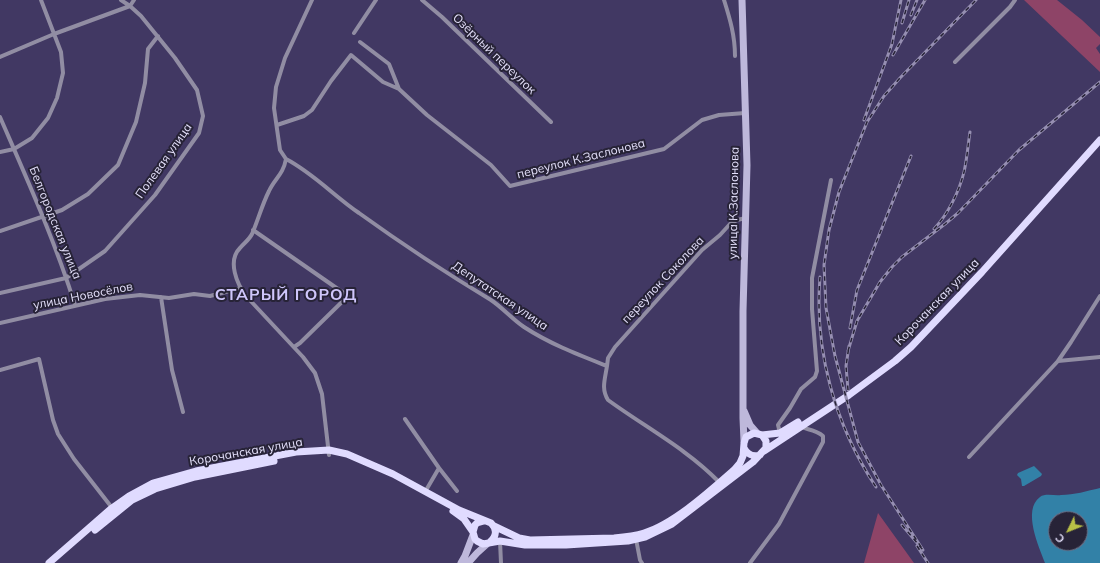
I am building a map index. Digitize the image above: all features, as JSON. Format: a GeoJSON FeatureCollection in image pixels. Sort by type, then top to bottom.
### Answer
{"type":"FeatureCollection","features":[{"type":"Feature","properties":{"kind":"main road","name":"Корочанская улица"},"geometry":{"type":"LineString","coordinates":[[759,434],[780,433],[849,391],[893,358],[979,270],[1100,136]]}},
{"type":"Feature","properties":{"kind":"main road","name":"Корочанская улица"},"geometry":{"type":"LineString","coordinates":[[489,543],[500,542],[525,545],[566,545],[613,543],[636,539],[660,531],[672,524],[753,462],[762,453],[849,395],[895,361],[911,347],[982,272],[1100,140]]}},
{"type":"Feature","properties":{"kind":"main road"},"geometry":{"type":"LineString","coordinates":[[494,526],[496,533],[493,540],[489,543],[483,544],[477,541],[473,534],[475,525],[484,521],[491,523],[494,526],[519,538],[530,540],[627,537],[644,533],[670,521],[738,467],[743,456],[744,444],[749,435],[759,434],[766,442],[762,453],[756,456],[750,455],[747,452],[744,444]]}},
{"type":"Feature","properties":{"kind":"main road","name":"Корочанская улица"},"geometry":{"type":"LineString","coordinates":[[56,563],[129,496],[153,483],[196,471],[296,452],[329,452],[347,454],[393,474],[459,510],[484,521]]}},
{"type":"Feature","properties":{"kind":"main road","name":"Корочанская улица"},"geometry":{"type":"LineString","coordinates":[[329,452],[347,458],[392,478],[458,513],[469,526],[473,534]]}},
{"type":"Feature","properties":{"kind":"main road","name":"Корочанская улица"},"geometry":{"type":"LineString","coordinates":[[49,563],[114,510]]}},
{"type":"Feature","properties":{"kind":"street"},"geometry":{"type":"LineString","coordinates":[[0,152],[14,149],[32,138],[48,118],[57,98],[63,73],[61,52],[41,0]]}},
{"type":"Feature","properties":{"kind":"street","name":"Полевая улица"},"geometry":{"type":"LineString","coordinates":[[66,278],[105,251],[154,195],[199,133],[203,116],[197,90],[142,16],[121,0]]}},
{"type":"Feature","properties":{"kind":"street"},"geometry":{"type":"LineString","coordinates":[[0,57],[54,34],[130,6],[134,0]]}},
{"type":"Feature","properties":{"kind":"street"},"geometry":{"type":"LineString","coordinates":[[312,0],[285,58],[276,87],[274,108],[280,150],[286,159],[284,168],[269,190],[253,230],[244,246],[240,248],[235,258],[234,272],[241,288],[294,347],[314,373],[322,394],[329,452]]}},
{"type":"Feature","properties":{"kind":"street"},"geometry":{"type":"LineString","coordinates":[[354,33],[376,0]]}},
{"type":"Feature","properties":{"kind":"street","name":"Озёрный переулок"},"geometry":{"type":"LineString","coordinates":[[422,0],[442,17],[551,122]]}},
{"type":"Feature","properties":{"kind":"street"},"geometry":{"type":"LineString","coordinates":[[724,0],[739,44],[735,56]]}},
{"type":"Feature","properties":{"kind":"street","name":"улица К.Заслонова"},"geometry":{"type":"LineString","coordinates":[[742,0],[739,44],[745,113],[747,165],[743,311],[744,444]]}},
{"type":"Feature","properties":{"kind":"street"},"geometry":{"type":"LineString","coordinates":[[955,62],[1010,7],[1015,0]]}},
{"type":"Feature","properties":{"kind":"street"},"geometry":{"type":"LineString","coordinates":[[0,231],[43,218],[62,210],[88,194],[118,165],[136,122],[145,83],[148,49],[158,36]]}},
{"type":"Feature","properties":{"kind":"street","name":"переулок К.Заслонова"},"geometry":{"type":"LineString","coordinates":[[360,42],[389,64],[399,89]]}},
{"type":"Feature","properties":{"kind":"street","name":"переулок К.Заслонова"},"geometry":{"type":"LineString","coordinates":[[277,124],[304,116],[312,110],[331,81],[351,55],[383,82],[399,89],[427,115],[490,165],[510,186],[664,149],[702,120],[719,115],[745,113]]}},
{"type":"Feature","properties":{"kind":"street","name":"Белгородская улица"},"geometry":{"type":"LineString","coordinates":[[0,117],[43,218],[75,305]]}},
{"type":"Feature","properties":{"kind":"street","name":"Депутатская улица"},"geometry":{"type":"LineString","coordinates":[[286,159],[300,167],[340,199],[391,235],[493,302],[523,326],[570,351],[607,366]]}},
{"type":"Feature","properties":{"kind":"street"},"geometry":{"type":"LineString","coordinates":[[780,433],[778,425],[790,408],[801,388],[815,377],[817,371],[812,309],[812,278],[831,180]]}},
{"type":"Feature","properties":{"kind":"street","name":"переулок Соколова"},"geometry":{"type":"LineString","coordinates":[[607,366],[608,358],[615,346],[693,260],[730,224],[737,220],[746,218]]}},
{"type":"Feature","properties":{"kind":"street"},"geometry":{"type":"LineString","coordinates":[[253,230],[348,296],[294,347]]}},
{"type":"Feature","properties":{"kind":"street"},"geometry":{"type":"LineString","coordinates":[[0,293],[66,278]]}},
{"type":"Feature","properties":{"kind":"street","name":"улица Новосёлов"},"geometry":{"type":"LineString","coordinates":[[0,323],[105,299],[140,295],[169,298],[194,294],[210,296],[241,288]]}},
{"type":"Feature","properties":{"kind":"street"},"geometry":{"type":"LineString","coordinates":[[969,457],[1058,361],[1100,296]]}},
{"type":"Feature","properties":{"kind":"street"},"geometry":{"type":"LineString","coordinates":[[161,297],[171,364],[183,412]]}},
{"type":"Feature","properties":{"kind":"street"},"geometry":{"type":"LineString","coordinates":[[1058,361],[1100,357]]}},
{"type":"Feature","properties":{"kind":"street"},"geometry":{"type":"LineString","coordinates":[[0,370],[39,359],[53,420],[58,434],[77,463],[114,510]]}},
{"type":"Feature","properties":{"kind":"street"},"geometry":{"type":"LineString","coordinates":[[607,366],[603,387],[604,394],[608,400],[654,430],[719,482]]}},
{"type":"Feature","properties":{"kind":"street","name":"улица К.Заслонова"},"geometry":{"type":"LineString","coordinates":[[743,407],[750,424],[759,434]]}},
{"type":"Feature","properties":{"kind":"street"},"geometry":{"type":"LineString","coordinates":[[405,419],[457,491]]}},
{"type":"Feature","properties":{"kind":"street"},"geometry":{"type":"LineString","coordinates":[[750,563],[779,524],[823,442],[823,436],[814,429],[800,427]]}},
{"type":"Feature","properties":{"kind":"street"},"geometry":{"type":"LineString","coordinates":[[425,492],[439,468]]}},
{"type":"Feature","properties":{"kind":"street"},"geometry":{"type":"LineString","coordinates":[[461,563],[473,534]]}},
{"type":"Feature","properties":{"kind":"street"},"geometry":{"type":"LineString","coordinates":[[636,539],[640,560],[642,563]]}},
{"type":"Feature","properties":{"kind":"street"},"geometry":{"type":"LineString","coordinates":[[500,542],[501,563]]}},
{"type":"Feature","properties":{"kind":"street"},"geometry":{"type":"LineString","coordinates":[[468,563],[477,552],[489,543]]}},
{"type":"Feature","properties":{"kind":"shaded area"},"geometry":{"type":"Polygon","coordinates":[[[1024,0],[1057,0],[1100,37],[1100,44],[1096,48],[1100,54],[1100,72],[1024,0]]]}},
{"type":"Feature","properties":{"kind":"shaded area"},"geometry":{"type":"Polygon","coordinates":[[[878,513],[914,563],[864,563],[878,513]]]}},
{"type":"Feature","properties":{"kind":"water"},"geometry":{"type":"Polygon","coordinates":[[[1034,466],[1042,474],[1041,476],[1022,486],[1021,479],[1017,475],[1018,473],[1034,466]]]}},
{"type":"Feature","properties":{"kind":"water"},"geometry":{"type":"Polygon","coordinates":[[[1100,488],[1100,563],[1045,563],[1036,539],[1032,519],[1032,511],[1035,503],[1040,497],[1045,495],[1080,493],[1100,488]]]}},
{"type":"Feature","properties":{"kind":"railway"},"geometry":{"type":"LineString","coordinates":[[864,120],[892,44],[901,0]]}},
{"type":"Feature","properties":{"kind":"railway"},"geometry":{"type":"LineString","coordinates":[[902,23],[909,0]]}},
{"type":"Feature","properties":{"kind":"railway"},"geometry":{"type":"LineString","coordinates":[[911,15],[917,0]]}},
{"type":"Feature","properties":{"kind":"railway"},"geometry":{"type":"LineString","coordinates":[[893,55],[925,0]]}},
{"type":"Feature","properties":{"kind":"railway"},"geometry":{"type":"LineString","coordinates":[[902,525],[923,550],[881,485],[858,442],[835,356],[826,308],[824,265],[829,230],[839,192],[867,122],[884,96],[900,78],[976,0]]}},
{"type":"Feature","properties":{"kind":"railway"},"geometry":{"type":"LineString","coordinates":[[848,351],[857,321],[880,282],[892,267],[902,257],[958,213],[1019,150],[1100,82]]}},
{"type":"Feature","properties":{"kind":"railway"},"geometry":{"type":"LineString","coordinates":[[934,229],[948,210],[962,180],[970,132]]}},
{"type":"Feature","properties":{"kind":"railway"},"geometry":{"type":"LineString","coordinates":[[850,328],[857,290],[911,156]]}},
{"type":"Feature","properties":{"kind":"railway"},"geometry":{"type":"LineString","coordinates":[[820,277],[820,332],[830,386],[849,438],[876,487]]}},
{"type":"Feature","properties":{"kind":"railway"},"geometry":{"type":"LineString","coordinates":[[848,390],[846,366],[849,346]]}},
{"type":"Feature","properties":{"kind":"railway"},"geometry":{"type":"LineString","coordinates":[[917,546],[928,563]]}},
{"type":"Feature","properties":{"kind":"district","name":"СТАРЫЙ ГОРОД"},"geometry":{"type":"Point","coordinates":[286,295]}}]}
